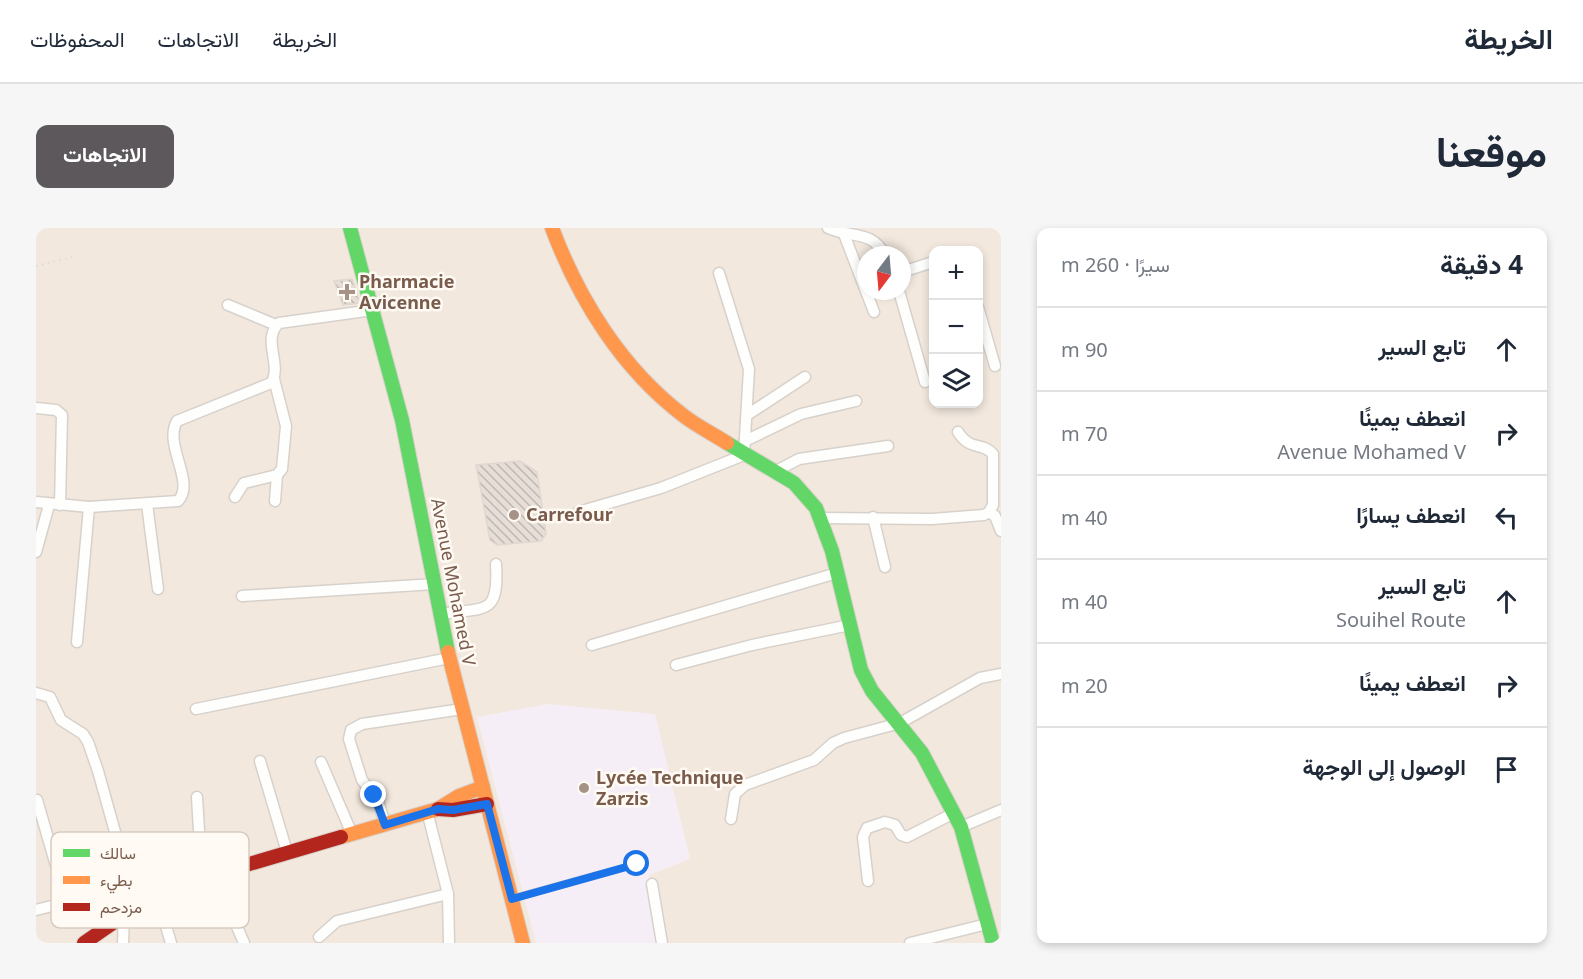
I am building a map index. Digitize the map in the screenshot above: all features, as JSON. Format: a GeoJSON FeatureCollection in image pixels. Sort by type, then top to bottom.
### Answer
{"type":"FeatureCollection","features":[{"type":"Feature","properties":{"kind":"main road","name":"Avenue Mohamed V"},"geometry":{"type":"LineString","coordinates":[[350,228],[402,420],[449,658],[523,943]]}},
{"type":"Feature","properties":{"kind":"main road"},"geometry":{"type":"LineString","coordinates":[[552,228],[568,270],[584,299],[604,331],[648,384],[685,417],[744,455],[794,483],[821,518],[865,680],[922,753],[952,814],[961,827],[993,943]]}},
{"type":"Feature","properties":{"kind":"main road"},"geometry":{"type":"LineString","coordinates":[[249,863],[432,810],[459,795],[483,787]]}},
{"type":"Feature","properties":{"kind":"main road"},"geometry":{"type":"LineString","coordinates":[[432,810],[453,810],[487,804]]}},
{"type":"Feature","properties":{"kind":"main road"},"geometry":{"type":"LineString","coordinates":[[84,943],[106,928]]}},
{"type":"Feature","properties":{"kind":"street"},"geometry":{"type":"LineString","coordinates":[[828,228],[844,234],[873,239],[880,246]]}},
{"type":"Feature","properties":{"kind":"street"},"geometry":{"type":"LineString","coordinates":[[844,234],[874,312]]}},
{"type":"Feature","properties":{"kind":"street"},"geometry":{"type":"LineString","coordinates":[[911,269],[929,263]]}},
{"type":"Feature","properties":{"kind":"street"},"geometry":{"type":"LineString","coordinates":[[578,512],[661,488],[744,455],[749,369],[719,273]]}},
{"type":"Feature","properties":{"kind":"street"},"geometry":{"type":"LineString","coordinates":[[902,300],[925,382]]}},
{"type":"Feature","properties":{"kind":"street"},"geometry":{"type":"LineString","coordinates":[[228,305],[276,325],[373,310]]}},
{"type":"Feature","properties":{"kind":"street"},"geometry":{"type":"LineString","coordinates":[[983,324],[995,366]]}},
{"type":"Feature","properties":{"kind":"street"},"geometry":{"type":"LineString","coordinates":[[275,501],[277,475],[282,469],[286,433],[274,379],[272,336],[276,325]]}},
{"type":"Feature","properties":{"kind":"street"},"geometry":{"type":"LineString","coordinates":[[747,415],[805,377]]}},
{"type":"Feature","properties":{"kind":"street"},"geometry":{"type":"LineString","coordinates":[[36,502],[89,507],[173,502],[182,496],[183,483],[173,440],[177,421],[261,388],[274,379]]}},
{"type":"Feature","properties":{"kind":"street"},"geometry":{"type":"LineString","coordinates":[[745,441],[801,414],[856,401]]}},
{"type":"Feature","properties":{"kind":"street"},"geometry":{"type":"LineString","coordinates":[[36,408],[56,410],[62,415],[55,505],[36,552]]}},
{"type":"Feature","properties":{"kind":"street"},"geometry":{"type":"LineString","coordinates":[[958,432],[968,445],[989,450],[1001,444]]}},
{"type":"Feature","properties":{"kind":"street"},"geometry":{"type":"LineString","coordinates":[[776,471],[799,459],[888,446]]}},
{"type":"Feature","properties":{"kind":"street"},"geometry":{"type":"LineString","coordinates":[[989,450],[993,457],[994,506],[1001,531]]}},
{"type":"Feature","properties":{"kind":"street"},"geometry":{"type":"LineString","coordinates":[[235,497],[244,483],[277,475]]}},
{"type":"Feature","properties":{"kind":"street"},"geometry":{"type":"LineString","coordinates":[[147,504],[158,589]]}},
{"type":"Feature","properties":{"kind":"street"},"geometry":{"type":"LineString","coordinates":[[821,518],[932,519],[984,515],[994,506]]}},
{"type":"Feature","properties":{"kind":"street"},"geometry":{"type":"LineString","coordinates":[[77,642],[89,507]]}},
{"type":"Feature","properties":{"kind":"street"},"geometry":{"type":"LineString","coordinates":[[873,517],[885,567]]}},
{"type":"Feature","properties":{"kind":"street"},"geometry":{"type":"LineString","coordinates":[[441,614],[489,607],[494,600],[497,587],[496,564]]}},
{"type":"Feature","properties":{"kind":"street"},"geometry":{"type":"LineString","coordinates":[[592,645],[837,573]]}},
{"type":"Feature","properties":{"kind":"street"},"geometry":{"type":"LineString","coordinates":[[242,596],[435,584]]}},
{"type":"Feature","properties":{"kind":"street"},"geometry":{"type":"LineString","coordinates":[[676,664],[752,645],[850,625]]}},
{"type":"Feature","properties":{"kind":"street"},"geometry":{"type":"LineString","coordinates":[[196,709],[449,658]]}},
{"type":"Feature","properties":{"kind":"street"},"geometry":{"type":"LineString","coordinates":[[731,819],[735,794],[745,785],[814,760],[833,743],[844,738],[900,723],[980,678],[1001,674]]}},
{"type":"Feature","properties":{"kind":"street"},"geometry":{"type":"LineString","coordinates":[[36,693],[50,697],[61,720],[76,728],[88,741],[114,832]]}},
{"type":"Feature","properties":{"kind":"street"},"geometry":{"type":"LineString","coordinates":[[385,825],[378,801],[362,780],[349,739],[351,730],[362,724],[462,709]]}},
{"type":"Feature","properties":{"kind":"street"},"geometry":{"type":"LineString","coordinates":[[260,761],[287,852]]}},
{"type":"Feature","properties":{"kind":"street"},"geometry":{"type":"LineString","coordinates":[[321,762],[352,834]]}},
{"type":"Feature","properties":{"kind":"street"},"geometry":{"type":"LineString","coordinates":[[197,797],[199,832]]}},
{"type":"Feature","properties":{"kind":"street"},"geometry":{"type":"LineString","coordinates":[[37,800],[51,849]]}},
{"type":"Feature","properties":{"kind":"street"},"geometry":{"type":"LineString","coordinates":[[432,810],[448,894],[448,943]]}},
{"type":"Feature","properties":{"kind":"street"},"geometry":{"type":"LineString","coordinates":[[961,827],[1001,810]]}},
{"type":"Feature","properties":{"kind":"street"},"geometry":{"type":"LineString","coordinates":[[868,881],[863,837],[867,828],[885,822],[895,825],[901,835],[907,837],[952,814]]}},
{"type":"Feature","properties":{"kind":"street"},"geometry":{"type":"LineString","coordinates":[[652,884],[662,943]]}},
{"type":"Feature","properties":{"kind":"street"},"geometry":{"type":"LineString","coordinates":[[319,937],[337,921],[448,894]]}},
{"type":"Feature","properties":{"kind":"street"},"geometry":{"type":"LineString","coordinates":[[36,910],[51,907]]}},
{"type":"Feature","properties":{"kind":"street"},"geometry":{"type":"LineString","coordinates":[[910,943],[987,924]]}},
{"type":"Feature","properties":{"kind":"street"},"geometry":{"type":"LineString","coordinates":[[123,943],[124,928]]}},
{"type":"Feature","properties":{"kind":"street"},"geometry":{"type":"LineString","coordinates":[[167,928],[171,943]]}},
{"type":"Feature","properties":{"kind":"street"},"geometry":{"type":"LineString","coordinates":[[237,928],[244,943]]}},
{"type":"Feature","properties":{"kind":"lane"},"geometry":{"type":"LineString","coordinates":[[512,899],[637,864]]}},
{"type":"Feature","properties":{"kind":"path"},"geometry":{"type":"LineString","coordinates":[[36,266],[76,256]]}},
{"type":"Feature","properties":{"kind":"shaded area"},"geometry":{"type":"Polygon","coordinates":[[[36,228],[1001,228],[1001,943],[36,943],[36,228]]]}},
{"type":"Feature","properties":{"kind":"shaded area","name":"Lycée Technique Zarzis"},"geometry":{"type":"Polygon","coordinates":[[[548,704],[655,714],[690,859],[649,875],[661,943],[536,943],[477,717],[548,704]]]}},
{"type":"Feature","properties":{"kind":"building","name":"Pharmacie Avicenne"},"geometry":{"type":"Polygon","coordinates":[[[352,279],[360,303],[343,305],[334,281],[352,279]]]}},
{"type":"Feature","properties":{"kind":"building","name":"Carrefour"},"geometry":{"type":"Polygon","coordinates":[[[520,461],[537,472],[546,534],[541,541],[497,545],[490,540],[476,465],[520,461]]]}},
{"type":"Feature","properties":{"kind":"traffic: fast"},"geometry":{"type":"LineString","coordinates":[[350,228],[402,420],[448,652]]}},
{"type":"Feature","properties":{"kind":"traffic: fast"},"geometry":{"type":"LineString","coordinates":[[727,443],[794,483],[816,508],[832,551],[861,670],[872,691],[922,753],[961,827],[993,943]]}},
{"type":"Feature","properties":{"kind":"traffic: slow"},"geometry":{"type":"LineString","coordinates":[[552,228],[589,307],[622,355],[641,377],[689,420],[727,443]]}},
{"type":"Feature","properties":{"kind":"traffic: slow"},"geometry":{"type":"LineString","coordinates":[[448,652],[523,943]]}},
{"type":"Feature","properties":{"kind":"traffic: slow"},"geometry":{"type":"LineString","coordinates":[[341,837],[438,809],[459,796],[483,787]]}},
{"type":"Feature","properties":{"kind":"traffic: jam"},"geometry":{"type":"LineString","coordinates":[[438,809],[453,810],[487,804]]}},
{"type":"Feature","properties":{"kind":"traffic: jam"},"geometry":{"type":"LineString","coordinates":[[249,864],[341,837]]}},
{"type":"Feature","properties":{"kind":"traffic: jam"},"geometry":{"type":"LineString","coordinates":[[84,943],[106,928]]}},
{"type":"Feature","properties":{"kind":"place","name":"Pharmacie Avicenne"},"geometry":{"type":"Point","coordinates":[347,292]}},
{"type":"Feature","properties":{"kind":"place","name":"Carrefour"},"geometry":{"type":"Point","coordinates":[514,515]}},
{"type":"Feature","properties":{"kind":"place","name":"Lycée Technique Zarzis"},"geometry":{"type":"Point","coordinates":[584,788]}},
{"type":"Feature","properties":{"kind":"route"},"geometry":{"type":"LineString","coordinates":[[374,795],[385,825],[427,811],[453,810],[487,804],[512,899],[637,864]]}}]}
